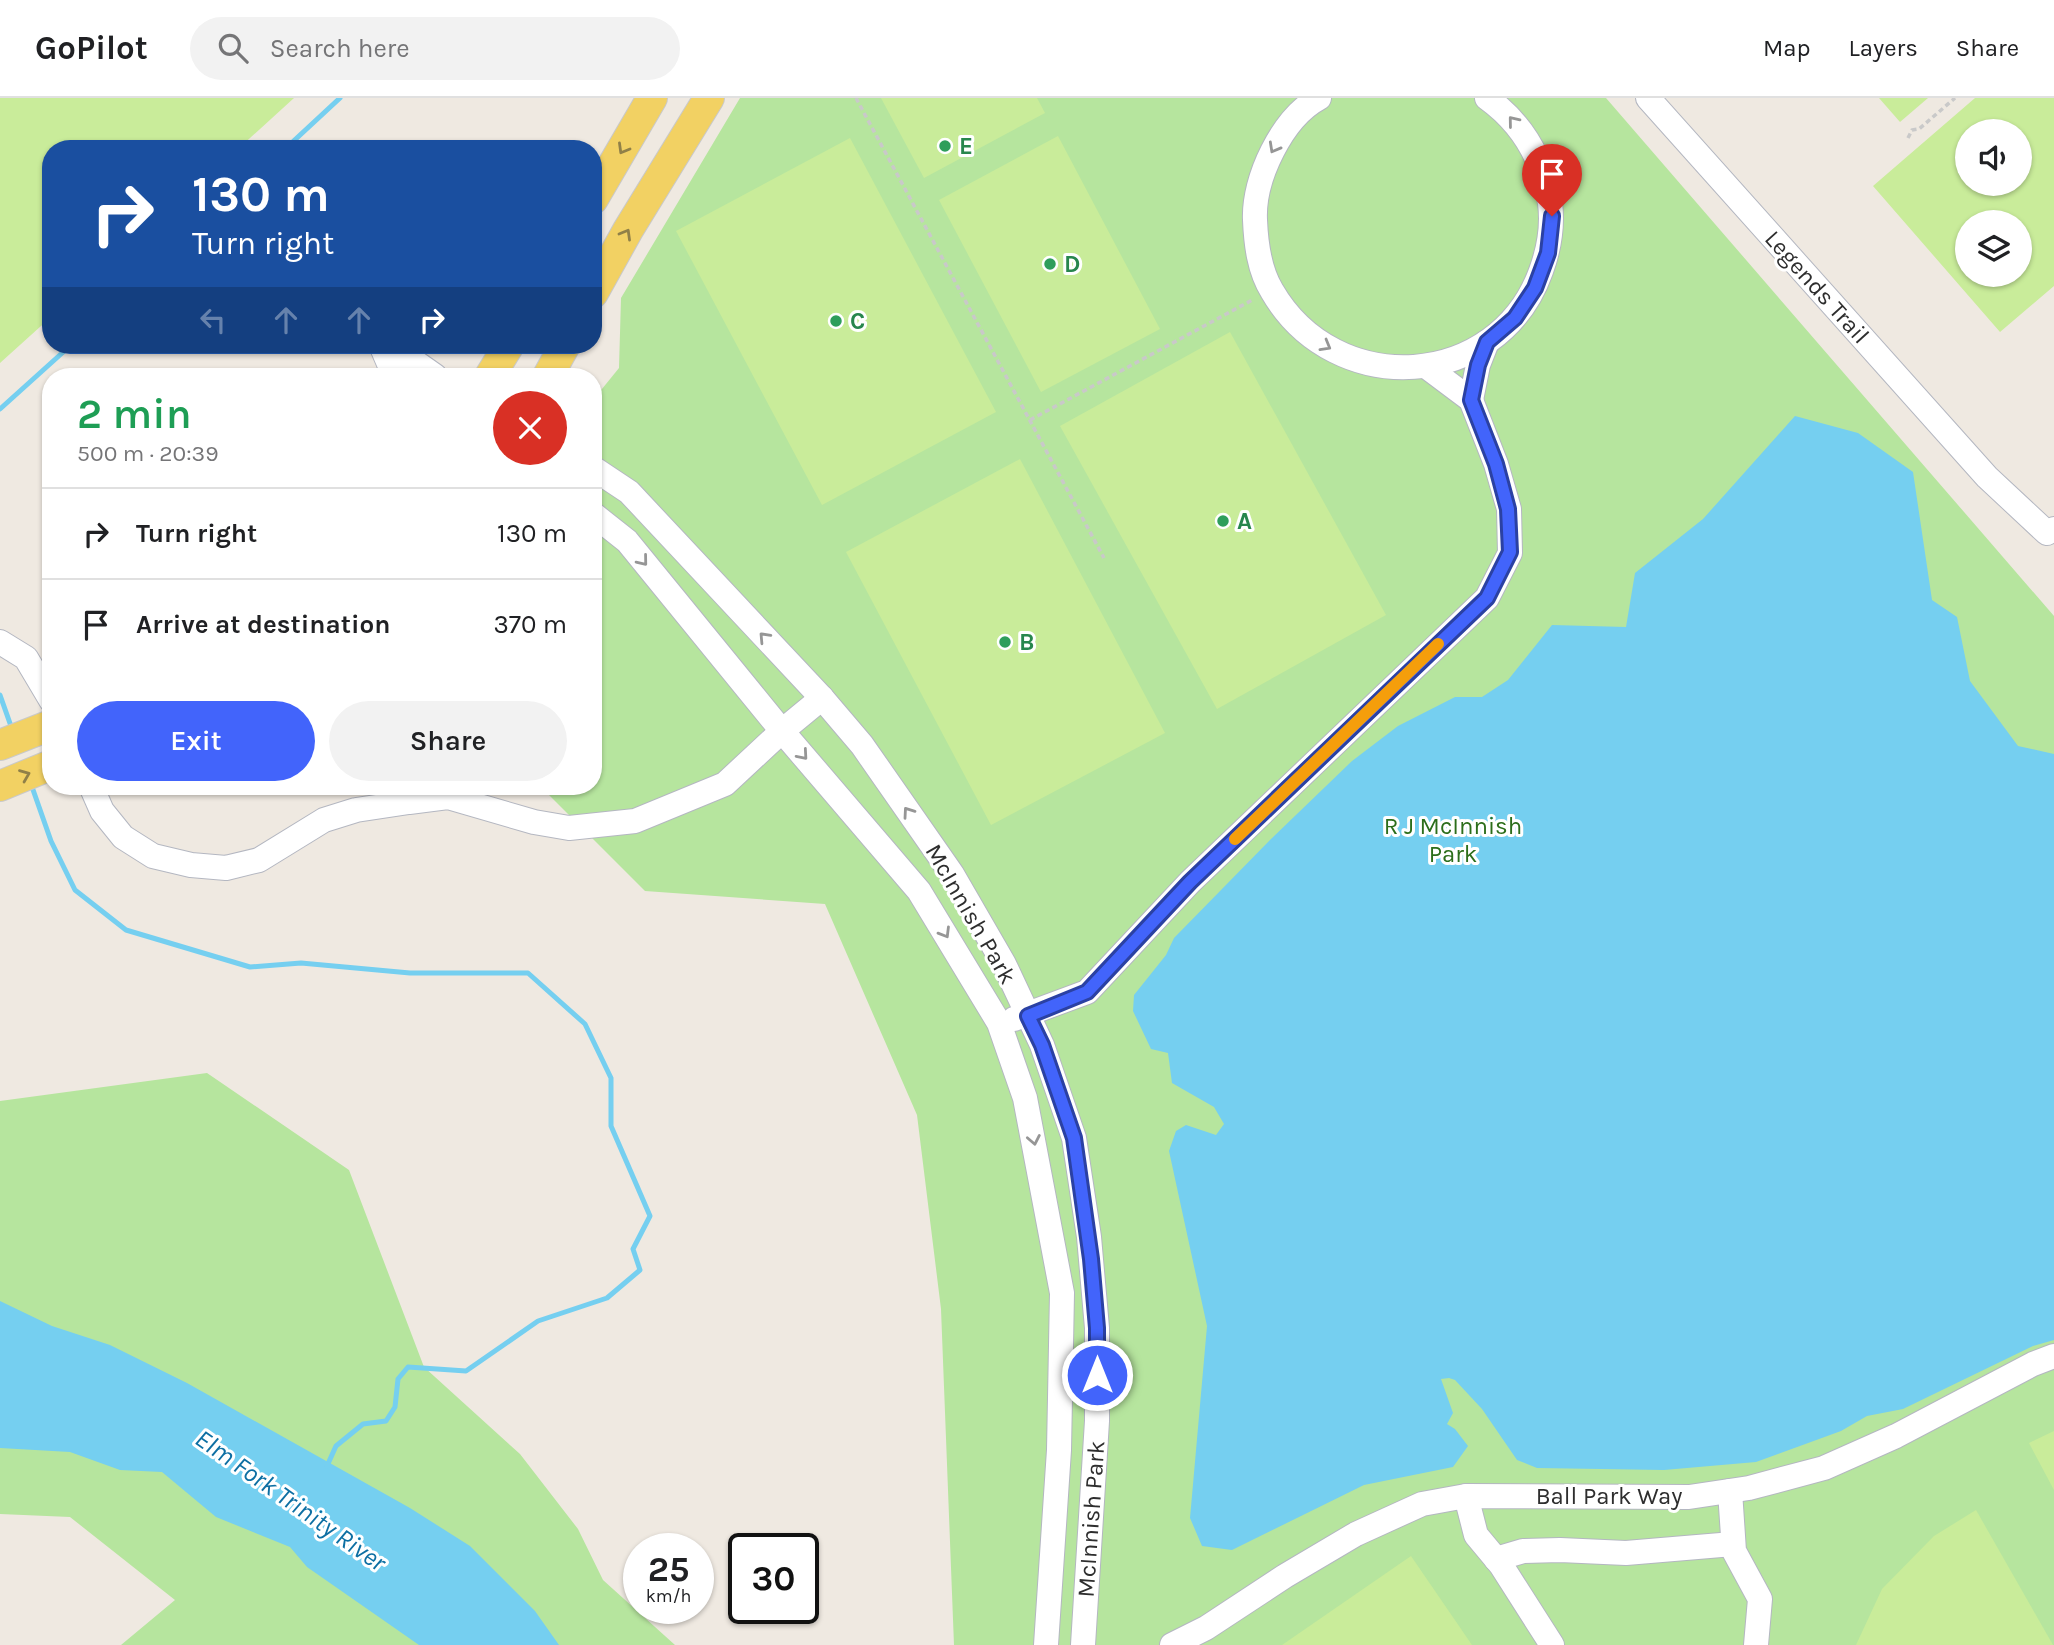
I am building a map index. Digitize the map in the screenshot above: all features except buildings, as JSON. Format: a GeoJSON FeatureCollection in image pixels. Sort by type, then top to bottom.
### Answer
{"type":"FeatureCollection","features":[{"type":"Feature","properties":{"kind":"main road"},"geometry":{"type":"LineString","coordinates":[[602,184],[652,98]]}},
{"type":"Feature","properties":{"kind":"main road"},"geometry":{"type":"LineString","coordinates":[[602,277],[709,98]]}},
{"type":"Feature","properties":{"kind":"main road"},"geometry":{"type":"LineString","coordinates":[[0,745],[42,729]]}},
{"type":"Feature","properties":{"kind":"main road"},"geometry":{"type":"LineString","coordinates":[[0,786],[42,769]]}},
{"type":"Feature","properties":{"kind":"street"},"geometry":{"type":"LineString","coordinates":[[1319,98],[1284,131],[1264,167],[1254,208],[1257,250],[1271,290],[1292,320],[1320,344],[1353,360],[1390,368],[1427,367],[1458,358],[1487,342],[1515,318],[1535,288],[1548,253],[1552,216],[1546,180],[1532,146],[1507,113],[1487,98]]}},
{"type":"Feature","properties":{"kind":"street","name":"Legends Trail"},"geometry":{"type":"LineString","coordinates":[[1648,98],[1987,477],[2052,534]]}},
{"type":"Feature","properties":{"kind":"street"},"geometry":{"type":"LineString","coordinates":[[1471,400],[1478,365],[1487,342]]}},
{"type":"Feature","properties":{"kind":"street"},"geometry":{"type":"LineString","coordinates":[[404,354],[424,368]]}},
{"type":"Feature","properties":{"kind":"street"},"geometry":{"type":"LineString","coordinates":[[999,1023],[1028,1016],[1087,992],[1190,882],[1487,598],[1510,552],[1508,509],[1496,464],[1471,400],[1427,367]]}},
{"type":"Feature","properties":{"kind":"street","name":"McInnish Park"},"geometry":{"type":"LineString","coordinates":[[602,474],[629,492],[822,698],[862,745],[952,874],[1004,964],[1042,1045],[1074,1138],[1089,1237],[1097,1328],[1097,1434],[1083,1645]]}},
{"type":"Feature","properties":{"kind":"street","name":"McInnish Park"},"geometry":{"type":"LineString","coordinates":[[602,521],[627,541],[782,731],[919,891],[999,1023],[1026,1098],[1062,1293],[1059,1450],[1046,1645]]}},
{"type":"Feature","properties":{"kind":"street"},"geometry":{"type":"LineString","coordinates":[[0,642],[26,658],[42,685]]}},
{"type":"Feature","properties":{"kind":"street"},"geometry":{"type":"LineString","coordinates":[[95,795],[102,811],[124,837],[153,856],[191,865],[226,868],[259,860],[324,820],[356,810],[448,797],[534,822],[569,828],[635,821],[724,784],[822,698]]}},
{"type":"Feature","properties":{"kind":"street","name":"Ball Park Way"},"geometry":{"type":"LineString","coordinates":[[1172,1645],[1206,1628],[1284,1576],[1356,1534],[1422,1504],[1466,1496],[1689,1497],[1730,1491],[1824,1468],[1896,1436],[2033,1364],[2054,1356]]}},
{"type":"Feature","properties":{"kind":"street"},"geometry":{"type":"LineString","coordinates":[[1730,1491],[1734,1551],[1760,1599],[1756,1645]]}},
{"type":"Feature","properties":{"kind":"street"},"geometry":{"type":"LineString","coordinates":[[1466,1496],[1476,1535],[1496,1559],[1552,1645]]}},
{"type":"Feature","properties":{"kind":"street"},"geometry":{"type":"LineString","coordinates":[[1496,1559],[1523,1552],[1560,1550],[1626,1553],[1733,1544]]}},
{"type":"Feature","properties":{"kind":"path"},"geometry":{"type":"LineString","coordinates":[[856,98],[1104,558]]}},
{"type":"Feature","properties":{"kind":"path"},"geometry":{"type":"LineString","coordinates":[[1908,138],[1912,130],[1919,129],[1955,98]]}},
{"type":"Feature","properties":{"kind":"path"},"geometry":{"type":"LineString","coordinates":[[1030,420],[1271,290]]}},
{"type":"Feature","properties":{"kind":"green space"},"geometry":{"type":"Polygon","coordinates":[[[0,98],[294,98],[248,140],[42,140],[42,325],[0,363],[0,98]]]}},
{"type":"Feature","properties":{"kind":"green space","name":"R J McInnish Park"},"geometry":{"type":"Polygon","coordinates":[[[740,98],[1606,98],[2054,616],[2054,1645],[954,1645],[941,1309],[917,1115],[825,904],[645,891],[549,795],[602,795],[602,389],[619,368],[621,298],[740,98]]]}},
{"type":"Feature","properties":{"kind":"green space","name":"E"},"geometry":{"type":"Polygon","coordinates":[[[881,98],[1037,98],[1045,113],[924,178],[881,98]]]}},
{"type":"Feature","properties":{"kind":"green space"},"geometry":{"type":"Polygon","coordinates":[[[1879,98],[1928,98],[1900,122],[1879,98]]]}},
{"type":"Feature","properties":{"kind":"green space"},"geometry":{"type":"Polygon","coordinates":[[[1975,98],[2054,98],[2054,286],[2000,332],[1961,287],[2032,287],[2032,210],[1955,210],[1955,280],[1873,186],[1975,98]]]}},
{"type":"Feature","properties":{"kind":"green space","name":"D"},"geometry":{"type":"Polygon","coordinates":[[[1058,136],[1160,329],[1041,392],[939,200],[1058,136]]]}},
{"type":"Feature","properties":{"kind":"green space","name":"C"},"geometry":{"type":"Polygon","coordinates":[[[850,138],[996,412],[822,505],[676,231],[850,138]]]}},
{"type":"Feature","properties":{"kind":"green space","name":"A"},"geometry":{"type":"Polygon","coordinates":[[[1230,332],[1386,615],[1217,709],[1060,426],[1230,332]]]}},
{"type":"Feature","properties":{"kind":"green space","name":"B"},"geometry":{"type":"Polygon","coordinates":[[[1020,459],[1165,733],[991,825],[846,552],[1020,459]]]}},
{"type":"Feature","properties":{"kind":"green space"},"geometry":{"type":"Polygon","coordinates":[[[207,1073],[349,1170],[424,1367],[520,1454],[578,1529],[603,1580],[623,1598],[623,1624],[652,1624],[675,1645],[121,1645],[175,1600],[70,1517],[0,1514],[0,1101],[207,1073]]]}},
{"type":"Feature","properties":{"kind":"green space"},"geometry":{"type":"Polygon","coordinates":[[[2054,1431],[2054,1490],[2029,1443],[2054,1431]]]}},
{"type":"Feature","properties":{"kind":"green space"},"geometry":{"type":"Polygon","coordinates":[[[1976,1510],[2053,1645],[1856,1645],[1882,1589],[1934,1536],[1976,1510]]]}},
{"type":"Feature","properties":{"kind":"green space"},"geometry":{"type":"Polygon","coordinates":[[[1411,1556],[1472,1645],[1282,1645],[1411,1556]]]}},
{"type":"Feature","properties":{"kind":"water"},"geometry":{"type":"Polygon","coordinates":[[[1795,416],[1858,433],[1913,472],[1932,600],[1957,617],[1970,681],[2018,746],[2054,754],[2054,1340],[2033,1346],[1903,1409],[1867,1416],[1841,1431],[1756,1462],[1664,1470],[1537,1468],[1517,1460],[1482,1409],[1455,1380],[1441,1379],[1453,1413],[1447,1424],[1455,1429],[1468,1446],[1453,1467],[1364,1485],[1232,1550],[1202,1546],[1190,1518],[1207,1326],[1169,1151],[1176,1131],[1186,1125],[1216,1135],[1224,1124],[1214,1107],[1172,1083],[1168,1053],[1151,1049],[1133,1011],[1134,995],[1166,955],[1174,938],[1270,840],[1352,761],[1398,726],[1455,697],[1482,697],[1508,680],[1552,625],[1626,627],[1635,573],[1703,519],[1795,416]]]}},
{"type":"Feature","properties":{"kind":"water","name":"Elm Fork Trinity River"},"geometry":{"type":"Polygon","coordinates":[[[0,1301],[52,1326],[110,1345],[187,1383],[410,1508],[470,1546],[535,1611],[559,1645],[419,1645],[307,1567],[290,1547],[216,1517],[162,1472],[120,1470],[70,1452],[0,1448],[0,1301]]]}},
{"type":"Feature","properties":{"kind":"waterway"},"geometry":{"type":"LineString","coordinates":[[295,140],[340,98]]}},
{"type":"Feature","properties":{"kind":"waterway"},"geometry":{"type":"LineString","coordinates":[[45,368],[61,354]]}},
{"type":"Feature","properties":{"kind":"waterway"},"geometry":{"type":"LineString","coordinates":[[0,409],[42,371]]}},
{"type":"Feature","properties":{"kind":"waterway"},"geometry":{"type":"LineString","coordinates":[[0,695],[12,729]]}},
{"type":"Feature","properties":{"kind":"waterway"},"geometry":{"type":"LineString","coordinates":[[31,784],[51,841],[75,890],[126,930],[250,967],[301,963],[410,973],[528,973],[585,1024],[611,1078],[611,1126],[650,1216],[633,1249],[640,1270],[607,1298],[538,1321],[466,1371],[408,1367],[398,1379],[395,1407],[386,1421],[363,1424],[336,1446],[327,1466]]}},
{"type":"Feature","properties":{"kind":"slow traffic"},"geometry":{"type":"LineString","coordinates":[[1235,839],[1438,644]]}},
{"type":"Feature","properties":{"kind":"place","name":"E"},"geometry":{"type":"Point","coordinates":[945,146]}},
{"type":"Feature","properties":{"kind":"place","name":"D"},"geometry":{"type":"Point","coordinates":[1050,264]}},
{"type":"Feature","properties":{"kind":"place","name":"C"},"geometry":{"type":"Point","coordinates":[836,321]}},
{"type":"Feature","properties":{"kind":"place","name":"A"},"geometry":{"type":"Point","coordinates":[1223,521]}},
{"type":"Feature","properties":{"kind":"place","name":"B"},"geometry":{"type":"Point","coordinates":[1005,642]}},
{"type":"Feature","properties":{"kind":"route"},"geometry":{"type":"LineString","coordinates":[[1097,1375],[1097,1328],[1089,1237],[1074,1138],[1042,1045],[1028,1016],[1087,992],[1190,882],[1487,598],[1510,552],[1508,509],[1496,464],[1471,400],[1478,365],[1487,342],[1515,318],[1535,288],[1548,253],[1552,216]]}}]}
